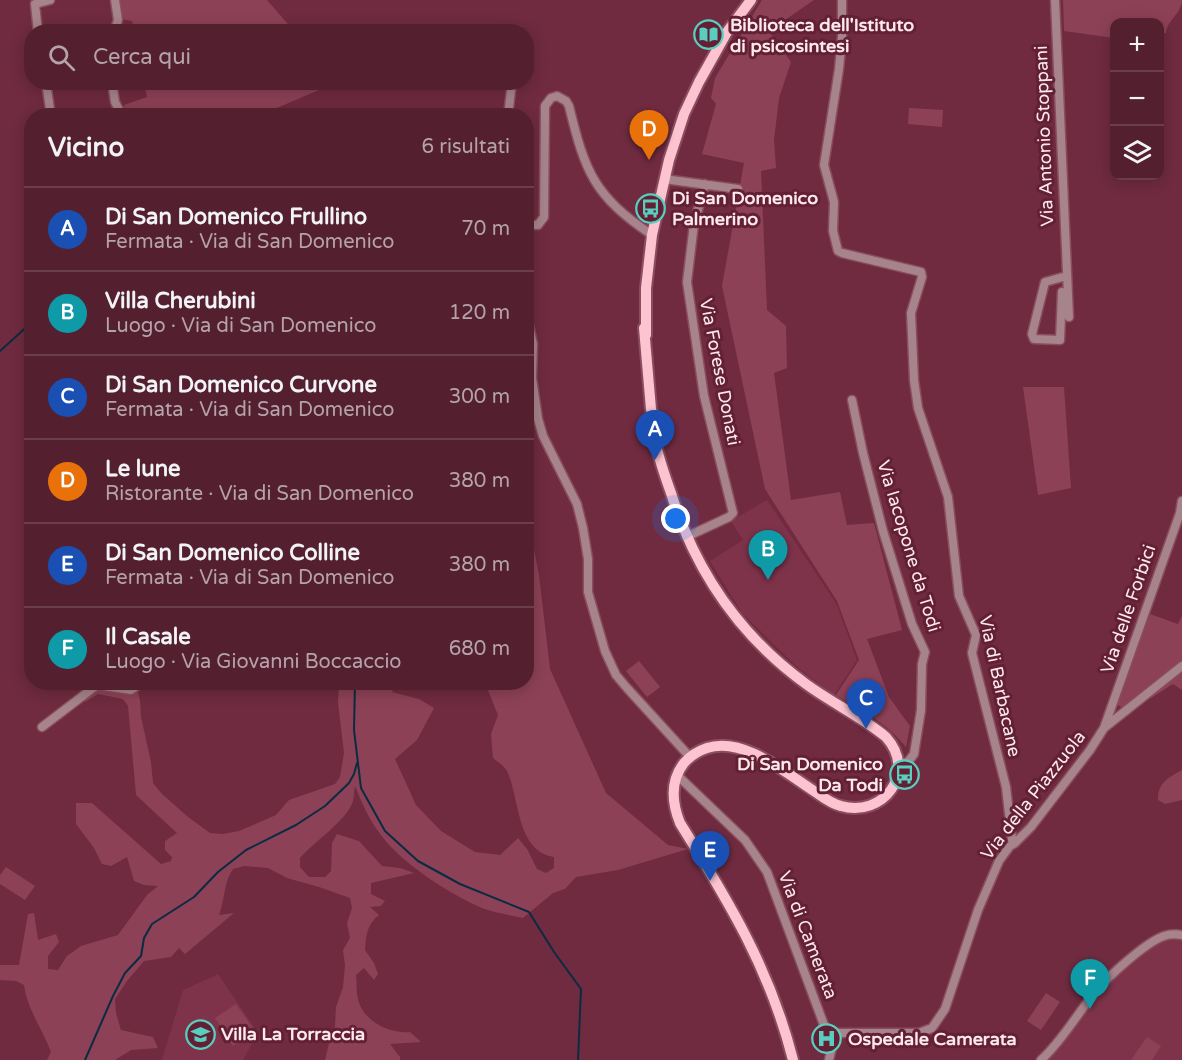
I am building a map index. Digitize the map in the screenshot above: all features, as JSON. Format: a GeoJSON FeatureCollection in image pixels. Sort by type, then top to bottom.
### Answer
{"type":"FeatureCollection","features":[{"type":"Feature","properties":{"kind":"main road"},"geometry":{"type":"LineString","coordinates":[[747,2],[696,87],[679,129],[658,193],[646,310],[647,372],[654,436],[686,537],[713,587],[754,638],[791,673],[886,737],[894,749],[899,764],[897,781],[892,790],[882,799],[859,808],[838,806],[759,757],[740,748],[712,747],[690,757],[677,775],[673,789],[675,811],[748,937],[777,1004],[793,1060]]}},
{"type":"Feature","properties":{"kind":"street"},"geometry":{"type":"LineString","coordinates":[[37,24],[34,7],[37,2],[50,0]]}},
{"type":"Feature","properties":{"kind":"street"},"geometry":{"type":"LineString","coordinates":[[115,0],[117,24]]}},
{"type":"Feature","properties":{"kind":"street","name":"Via di Barbacane"},"geometry":{"type":"LineString","coordinates":[[842,0],[839,69],[824,165],[834,202],[833,231],[836,246],[842,253],[921,272],[922,277],[911,313],[911,345],[918,408],[948,498],[959,596],[976,635],[972,653],[1006,788],[1012,840],[1015,843]]}},
{"type":"Feature","properties":{"kind":"street","name":"Via Antonio Stoppani"},"geometry":{"type":"LineString","coordinates":[[1055,0],[1064,274],[1061,338],[1056,340],[1034,339],[1032,334],[1045,282],[1064,274]]}},
{"type":"Feature","properties":{"kind":"street"},"geometry":{"type":"LineString","coordinates":[[47,90],[50,108]]}},
{"type":"Feature","properties":{"kind":"street"},"geometry":{"type":"LineString","coordinates":[[113,90],[118,108]]}},
{"type":"Feature","properties":{"kind":"street"},"geometry":{"type":"LineString","coordinates":[[509,108],[511,90]]}},
{"type":"Feature","properties":{"kind":"street"},"geometry":{"type":"LineString","coordinates":[[534,225],[538,225],[544,217],[545,106],[551,98],[557,96],[566,101],[569,106],[582,157],[598,188],[608,200],[636,224],[653,229]]}},
{"type":"Feature","properties":{"kind":"street"},"geometry":{"type":"LineString","coordinates":[[662,184],[705,184],[738,189]]}},
{"type":"Feature","properties":{"kind":"street","name":"Via Forese Donati"},"geometry":{"type":"LineString","coordinates":[[686,537],[733,513],[704,396],[687,282],[694,224],[705,184]]}},
{"type":"Feature","properties":{"kind":"street","name":"Via Antonio Stoppani"},"geometry":{"type":"LineString","coordinates":[[1064,274],[1069,317]]}},
{"type":"Feature","properties":{"kind":"street"},"geometry":{"type":"LineString","coordinates":[[534,392],[543,436],[577,504],[588,559],[588,592],[605,651],[616,675],[690,757]]}},
{"type":"Feature","properties":{"kind":"street","name":"Via Iacopone da Todi"},"geometry":{"type":"LineString","coordinates":[[852,400],[883,531],[912,624],[925,652],[922,664],[921,710],[914,754],[908,762],[899,764]]}},
{"type":"Feature","properties":{"kind":"street","name":"Via delle Forbici"},"geometry":{"type":"LineString","coordinates":[[1104,729],[1180,513],[1182,501]]}},
{"type":"Feature","properties":{"kind":"street","name":"Via della Piazzuola"},"geometry":{"type":"LineString","coordinates":[[827,1033],[919,1033],[927,1032],[937,1023],[945,1009],[999,861],[1090,750],[1104,729],[1182,666]]}},
{"type":"Feature","properties":{"kind":"street"},"geometry":{"type":"LineString","coordinates":[[42,727],[90,690]]}},
{"type":"Feature","properties":{"kind":"street","name":"Via di Camerata"},"geometry":{"type":"LineString","coordinates":[[677,775],[745,840],[767,872],[827,1033]]}},
{"type":"Feature","properties":{"kind":"street"},"geometry":{"type":"LineString","coordinates":[[1041,1060],[1055,1047],[1093,994],[1108,978],[1160,937],[1182,935]]}},
{"type":"Feature","properties":{"kind":"street"},"geometry":{"type":"LineString","coordinates":[[831,1044],[846,1032]]}},
{"type":"Feature","properties":{"kind":"street"},"geometry":{"type":"LineString","coordinates":[[827,1033],[831,1044],[829,1060]]}},
{"type":"Feature","properties":{"kind":"shaded area"},"geometry":{"type":"Polygon","coordinates":[[[119,0],[267,0],[288,24],[133,24],[132,21],[121,19],[119,0]]]}},
{"type":"Feature","properties":{"kind":"shaded area"},"geometry":{"type":"Polygon","coordinates":[[[762,0],[814,0],[769,31],[791,62],[779,98],[774,140],[776,168],[761,171],[767,310],[786,326],[787,368],[774,373],[791,500],[840,492],[847,525],[874,523],[902,630],[867,639],[889,697],[910,726],[906,747],[882,724],[836,695],[859,660],[837,601],[765,489],[722,286],[744,163],[702,154],[716,104],[711,98],[715,78],[762,0]]]}},
{"type":"Feature","properties":{"kind":"shaded area"},"geometry":{"type":"Polygon","coordinates":[[[1063,0],[1182,0],[1180,9],[1169,24],[1166,33],[1164,33],[1164,18],[1110,18],[1110,37],[1064,31],[1063,0]]]}},
{"type":"Feature","properties":{"kind":"shaded area"},"geometry":{"type":"Polygon","coordinates":[[[146,90],[319,90],[277,108],[124,108],[124,105],[147,97],[146,90]]]}},
{"type":"Feature","properties":{"kind":"shaded area"},"geometry":{"type":"Polygon","coordinates":[[[909,108],[943,110],[942,127],[908,124],[909,108]]]}},
{"type":"Feature","properties":{"kind":"shaded area"},"geometry":{"type":"Polygon","coordinates":[[[1023,387],[1064,387],[1071,488],[1038,495],[1023,387]]]}},
{"type":"Feature","properties":{"kind":"shaded area"},"geometry":{"type":"Polygon","coordinates":[[[767,500],[837,605],[857,660],[834,695],[797,667],[742,613],[710,561],[743,540],[731,521],[767,500]]]}},
{"type":"Feature","properties":{"kind":"shaded area"},"geometry":{"type":"Polygon","coordinates":[[[534,549],[550,669],[606,793],[668,845],[688,849],[618,870],[576,877],[565,889],[553,893],[523,918],[482,908],[442,887],[414,867],[390,846],[377,829],[355,786],[350,808],[300,858],[300,867],[309,877],[325,877],[331,871],[332,843],[337,834],[359,841],[382,866],[400,868],[414,873],[371,883],[371,894],[385,901],[381,906],[370,907],[379,915],[370,926],[365,945],[365,950],[378,974],[374,980],[364,968],[356,975],[358,999],[365,1014],[386,1028],[410,1032],[421,1042],[390,1044],[400,1060],[325,1060],[335,1027],[336,1007],[343,987],[345,965],[343,950],[350,938],[347,923],[352,908],[350,898],[287,878],[268,868],[244,866],[233,869],[230,874],[219,915],[234,913],[185,954],[179,948],[171,957],[144,961],[115,999],[121,1030],[153,1037],[158,1048],[131,1050],[115,1060],[47,1060],[51,1052],[32,1011],[24,985],[16,981],[0,980],[0,965],[19,965],[28,914],[34,913],[38,940],[56,934],[59,942],[48,956],[48,969],[58,970],[67,956],[81,946],[118,935],[147,895],[158,886],[144,885],[134,881],[127,857],[111,866],[102,864],[94,848],[76,824],[76,803],[92,803],[161,864],[171,861],[172,857],[165,850],[165,841],[177,833],[136,795],[128,706],[123,699],[98,694],[85,702],[84,694],[90,690],[138,690],[153,783],[188,817],[210,833],[223,834],[239,831],[276,815],[289,800],[335,784],[340,777],[344,753],[339,690],[393,690],[392,692],[419,699],[434,708],[417,740],[395,759],[416,805],[441,831],[475,852],[500,855],[518,838],[527,849],[537,869],[546,873],[554,868],[554,857],[542,853],[532,845],[521,822],[507,771],[493,758],[491,734],[498,715],[488,690],[534,690],[534,549]]]}},
{"type":"Feature","properties":{"kind":"shaded area"},"geometry":{"type":"Polygon","coordinates":[[[1150,614],[1178,624],[1182,616],[1182,690],[1173,684],[1151,698],[1145,690],[1124,709],[1112,701],[1150,614]]]}},
{"type":"Feature","properties":{"kind":"shaded area"},"geometry":{"type":"Polygon","coordinates":[[[639,661],[660,687],[647,697],[626,671],[639,661]]]}},
{"type":"Feature","properties":{"kind":"shaded area"},"geometry":{"type":"Polygon","coordinates":[[[1182,770],[1182,800],[1165,804],[1158,800],[1162,785],[1168,778],[1182,770]]]}},
{"type":"Feature","properties":{"kind":"shaded area"},"geometry":{"type":"Polygon","coordinates":[[[6,867],[35,886],[25,900],[0,884],[0,875],[6,867]]]}},
{"type":"Feature","properties":{"kind":"shaded area"},"geometry":{"type":"Polygon","coordinates":[[[1182,938],[1182,1060],[1047,1060],[1079,1021],[1095,994],[1150,949],[1164,941],[1182,938]]]}},
{"type":"Feature","properties":{"kind":"shaded area"},"geometry":{"type":"Polygon","coordinates":[[[218,974],[258,1033],[243,1060],[162,1060],[183,990],[218,974]]]}},
{"type":"Feature","properties":{"kind":"shaded area"},"geometry":{"type":"Polygon","coordinates":[[[1046,993],[1060,1002],[1041,1030],[1027,1021],[1046,993]]]}},
{"type":"Feature","properties":{"kind":"shaded area"},"geometry":{"type":"Polygon","coordinates":[[[236,1004],[255,1031],[233,1046],[215,1018],[236,1004]]]}},
{"type":"Feature","properties":{"kind":"shaded area"},"geometry":{"type":"Polygon","coordinates":[[[1147,1037],[1161,1046],[1152,1060],[1131,1060],[1147,1037]]]}},
{"type":"Feature","properties":{"kind":"waterway"},"geometry":{"type":"LineString","coordinates":[[0,351],[24,329]]}},
{"type":"Feature","properties":{"kind":"waterway"},"geometry":{"type":"LineString","coordinates":[[355,690],[354,730],[361,788],[385,831],[418,861],[460,884],[529,912],[581,989],[578,1060]]}},
{"type":"Feature","properties":{"kind":"waterway"},"geometry":{"type":"LineString","coordinates":[[85,1060],[125,973],[141,956],[144,938],[152,924],[194,897],[218,872],[246,850],[296,825],[325,806],[349,783],[357,763]]}},
{"type":"Feature","properties":{"kind":"place","name":"Biblioteca dell'Istituto di psicosintesi"},"geometry":{"type":"Point","coordinates":[709,35]}},
{"type":"Feature","properties":{"kind":"place","name":"Le lune"},"geometry":{"type":"Point","coordinates":[649,160]}},
{"type":"Feature","properties":{"kind":"place","name":"Di San Domenico Palmerino"},"geometry":{"type":"Point","coordinates":[651,208]}},
{"type":"Feature","properties":{"kind":"place","name":"Di San Domenico Frullino"},"geometry":{"type":"Point","coordinates":[655,460]}},
{"type":"Feature","properties":{"kind":"place","name":"Villa Cherubini"},"geometry":{"type":"Point","coordinates":[768,580]}},
{"type":"Feature","properties":{"kind":"place","name":"Di San Domenico Curvone"},"geometry":{"type":"Point","coordinates":[866,729]}},
{"type":"Feature","properties":{"kind":"place","name":"Di San Domenico Da Todi"},"geometry":{"type":"Point","coordinates":[904,774]}},
{"type":"Feature","properties":{"kind":"place","name":"Di San Domenico Colline"},"geometry":{"type":"Point","coordinates":[710,881]}},
{"type":"Feature","properties":{"kind":"place","name":"Il Casale"},"geometry":{"type":"Point","coordinates":[1090,1009]}},
{"type":"Feature","properties":{"kind":"place","name":"Villa La Torraccia"},"geometry":{"type":"Point","coordinates":[200,1034]}},
{"type":"Feature","properties":{"kind":"place","name":"Ospedale Camerata"},"geometry":{"type":"Point","coordinates":[827,1039]}}]}
